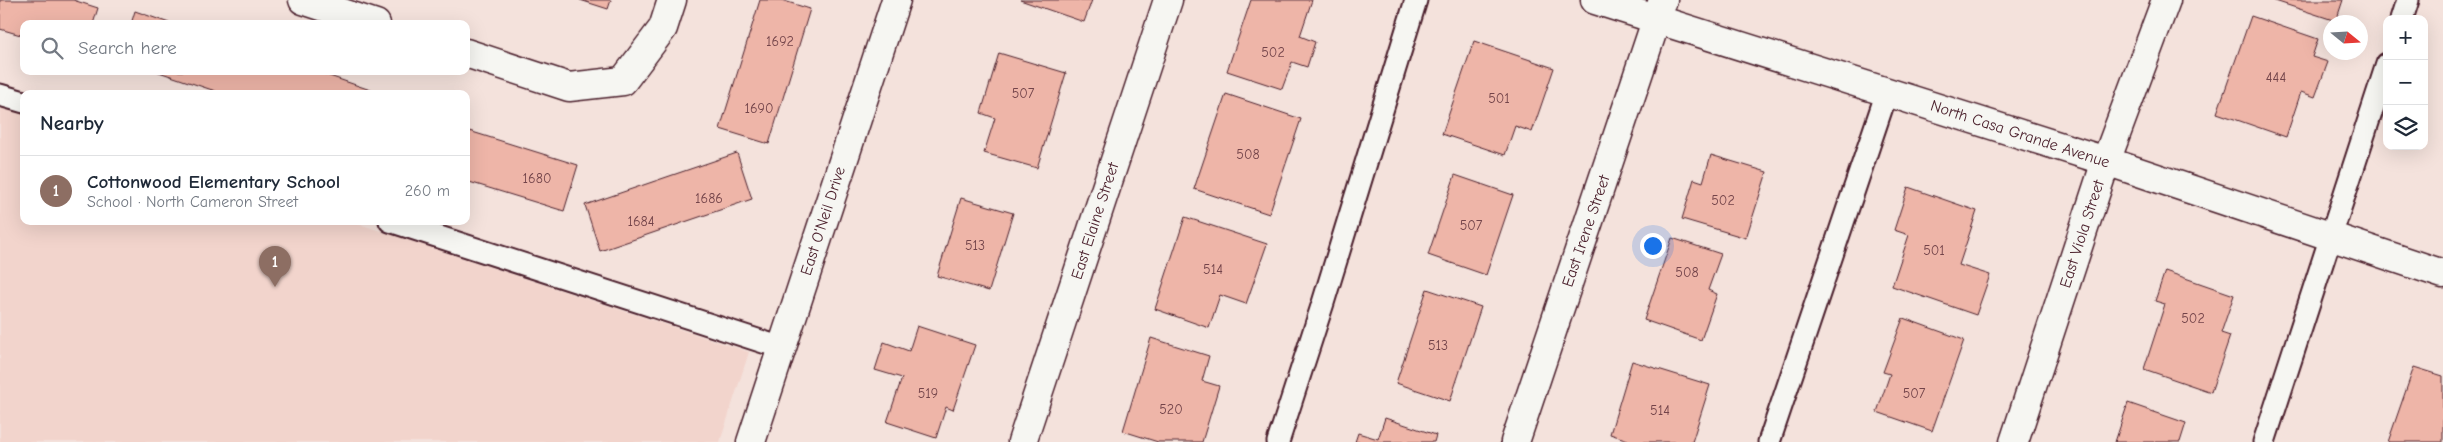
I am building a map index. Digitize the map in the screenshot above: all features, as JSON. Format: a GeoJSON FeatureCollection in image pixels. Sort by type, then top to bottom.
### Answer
{"type":"FeatureCollection","features":[{"type":"Feature","properties":{"kind":"street"},"geometry":{"type":"LineString","coordinates":[[302,0],[364,20]]}},
{"type":"Feature","properties":{"kind":"street"},"geometry":{"type":"LineString","coordinates":[[470,54],[569,87],[623,81],[663,28],[672,0]]}},
{"type":"Feature","properties":{"kind":"street","name":"East O'Neil Drive"},"geometry":{"type":"LineString","coordinates":[[751,442],[896,0]]}},
{"type":"Feature","properties":{"kind":"street","name":"East Elaine Street"},"geometry":{"type":"LineString","coordinates":[[1022,442],[1168,0]]}},
{"type":"Feature","properties":{"kind":"street","name":"North Casa Grande Avenue"},"geometry":{"type":"LineString","coordinates":[[1596,0],[1660,10],[1887,92],[2106,161],[2443,274]]}},
{"type":"Feature","properties":{"kind":"street","name":"East Viola Street"},"geometry":{"type":"LineString","coordinates":[[2014,442],[2106,161],[2166,0]]}},
{"type":"Feature","properties":{"kind":"street","name":"East Irene Street"},"geometry":{"type":"LineString","coordinates":[[1515,442],[1660,10]]}},
{"type":"Feature","properties":{"kind":"lane"},"geometry":{"type":"LineString","coordinates":[[1278,442],[1323,303],[1416,0]]}},
{"type":"Feature","properties":{"kind":"lane"},"geometry":{"type":"LineString","coordinates":[[2403,15],[2408,0]]}},
{"type":"Feature","properties":{"kind":"lane"},"geometry":{"type":"LineString","coordinates":[[2264,442],[2383,76]]}},
{"type":"Feature","properties":{"kind":"lane"},"geometry":{"type":"LineString","coordinates":[[1769,442],[1887,92]]}},
{"type":"Feature","properties":{"kind":"lane"},"geometry":{"type":"LineString","coordinates":[[0,95],[20,101]]}},
{"type":"Feature","properties":{"kind":"lane"},"geometry":{"type":"LineString","coordinates":[[402,225],[782,348]]}},
{"type":"Feature","properties":{"kind":"shaded area"},"geometry":{"type":"Polygon","coordinates":[[[0,107],[20,113],[20,225],[362,225],[749,352],[720,442],[0,442],[0,107]]]}},
{"type":"Feature","properties":{"kind":"building"},"geometry":{"type":"Polygon","coordinates":[[[0,0],[73,0],[98,8],[94,20],[20,20],[20,35],[0,29],[0,0]]]}},
{"type":"Feature","properties":{"kind":"building"},"geometry":{"type":"Polygon","coordinates":[[[580,0],[611,0],[608,9],[580,0]]]}},
{"type":"Feature","properties":{"kind":"building"},"geometry":{"type":"Polygon","coordinates":[[[760,0],[781,0],[810,9],[769,144],[720,129],[760,0]]]}},
{"type":"Feature","properties":{"kind":"building"},"geometry":{"type":"Polygon","coordinates":[[[1020,0],[1092,0],[1084,22],[1020,0]]]}},
{"type":"Feature","properties":{"kind":"building"},"geometry":{"type":"Polygon","coordinates":[[[1251,0],[1312,0],[1300,36],[1315,42],[1307,67],[1292,62],[1282,89],[1227,71],[1251,0]]]}},
{"type":"Feature","properties":{"kind":"building"},"geometry":{"type":"Polygon","coordinates":[[[2272,0],[2343,0],[2338,15],[2323,15],[2323,17],[2272,0]]]}},
{"type":"Feature","properties":{"kind":"building"},"geometry":{"type":"Polygon","coordinates":[[[135,11],[161,20],[132,20],[135,11]]]}},
{"type":"Feature","properties":{"kind":"building"},"geometry":{"type":"Polygon","coordinates":[[[2251,16],[2318,39],[2312,57],[2328,62],[2315,97],[2301,92],[2286,137],[2217,113],[2251,16]]]}},
{"type":"Feature","properties":{"kind":"building"},"geometry":{"type":"Polygon","coordinates":[[[1474,41],[1554,68],[1532,132],[1515,126],[1505,155],[1442,134],[1474,41]]]}},
{"type":"Feature","properties":{"kind":"building"},"geometry":{"type":"Polygon","coordinates":[[[999,53],[1066,73],[1037,168],[984,153],[995,118],[981,113],[999,53]]]}},
{"type":"Feature","properties":{"kind":"building"},"geometry":{"type":"Polygon","coordinates":[[[168,75],[327,75],[370,90],[212,90],[168,75]]]}},
{"type":"Feature","properties":{"kind":"building"},"geometry":{"type":"Polygon","coordinates":[[[1226,94],[1301,119],[1269,214],[1194,189],[1226,94]]]}},
{"type":"Feature","properties":{"kind":"building"},"geometry":{"type":"Polygon","coordinates":[[[470,131],[578,165],[564,211],[470,182],[470,131]]]}},
{"type":"Feature","properties":{"kind":"building"},"geometry":{"type":"Polygon","coordinates":[[[737,153],[752,199],[600,251],[585,205],[737,153]]]}},
{"type":"Feature","properties":{"kind":"building"},"geometry":{"type":"Polygon","coordinates":[[[1711,155],[1767,172],[1746,238],[1682,219],[1694,179],[1703,182],[1711,155]]]}},
{"type":"Feature","properties":{"kind":"building"},"geometry":{"type":"Polygon","coordinates":[[[1455,175],[1513,195],[1486,275],[1428,255],[1455,175]]]}},
{"type":"Feature","properties":{"kind":"building"},"geometry":{"type":"Polygon","coordinates":[[[1908,187],[1977,211],[1959,265],[1990,275],[1976,315],[1892,286],[1909,235],[1894,230],[1908,187]]]}},
{"type":"Feature","properties":{"kind":"building"},"geometry":{"type":"Polygon","coordinates":[[[961,198],[1013,213],[989,291],[937,276],[961,198]]]}},
{"type":"Feature","properties":{"kind":"building"},"geometry":{"type":"Polygon","coordinates":[[[1185,217],[1267,244],[1246,304],[1220,295],[1209,328],[1155,309],[1185,217]]]}},
{"type":"Feature","properties":{"kind":"building"},"geometry":{"type":"Polygon","coordinates":[[[1672,238],[1721,254],[1708,290],[1717,294],[1701,340],[1644,320],[1672,238]]]}},
{"type":"Feature","properties":{"kind":"building"},"geometry":{"type":"Polygon","coordinates":[[[2165,271],[2234,295],[2221,333],[2230,336],[2211,392],[2144,369],[2165,304],[2155,301],[2165,271]]]}},
{"type":"Feature","properties":{"kind":"building"},"geometry":{"type":"Polygon","coordinates":[[[1427,289],[1481,307],[1450,401],[1396,383],[1427,289]]]}},
{"type":"Feature","properties":{"kind":"building"},"geometry":{"type":"Polygon","coordinates":[[[1903,318],[1964,340],[1932,431],[1877,412],[1890,374],[1883,372],[1903,318]]]}},
{"type":"Feature","properties":{"kind":"building"},"geometry":{"type":"Polygon","coordinates":[[[917,326],[975,345],[953,410],[946,407],[936,438],[887,422],[902,378],[875,370],[884,342],[909,351],[917,326]]]}},
{"type":"Feature","properties":{"kind":"building"},"geometry":{"type":"Polygon","coordinates":[[[1151,338],[1209,356],[1202,381],[1219,386],[1202,442],[1158,442],[1123,431],[1151,338]]]}},
{"type":"Feature","properties":{"kind":"building"},"geometry":{"type":"Polygon","coordinates":[[[1632,361],[1710,385],[1692,442],[1628,442],[1628,440],[1610,434],[1632,361]]]}},
{"type":"Feature","properties":{"kind":"building"},"geometry":{"type":"Polygon","coordinates":[[[2414,367],[2443,376],[2443,442],[2388,442],[2414,367]]]}},
{"type":"Feature","properties":{"kind":"building"},"geometry":{"type":"Polygon","coordinates":[[[2128,403],[2186,423],[2180,442],[2115,442],[2128,403]]]}},
{"type":"Feature","properties":{"kind":"building"},"geometry":{"type":"Polygon","coordinates":[[[1385,418],[1436,435],[1434,442],[1355,442],[1358,433],[1378,439],[1385,418]]]}},
{"type":"Feature","properties":{"kind":"place","name":"Cottonwood Elementary School"},"geometry":{"type":"Point","coordinates":[275,287]}}]}
